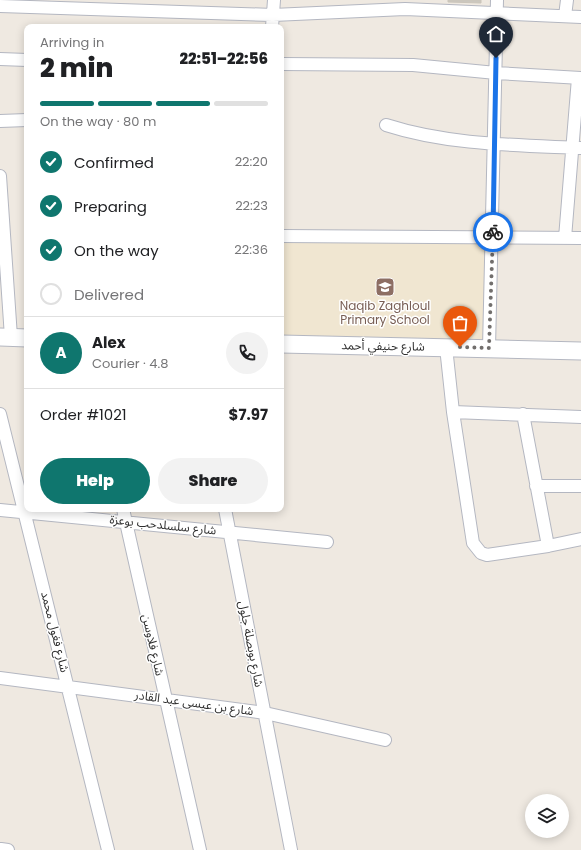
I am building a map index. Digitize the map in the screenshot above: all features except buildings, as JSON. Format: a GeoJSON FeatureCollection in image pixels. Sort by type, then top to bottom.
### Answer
{"type":"FeatureCollection","features":[{"type":"Feature","properties":{"kind":"street"},"geometry":{"type":"LineString","coordinates":[[272,24],[274,0]]}},
{"type":"Feature","properties":{"kind":"street"},"geometry":{"type":"LineString","coordinates":[[489,348],[493,236],[493,144],[497,0]]}},
{"type":"Feature","properties":{"kind":"street"},"geometry":{"type":"LineString","coordinates":[[565,16],[567,0]]}},
{"type":"Feature","properties":{"kind":"street"},"geometry":{"type":"LineString","coordinates":[[0,6],[273,15],[405,4],[497,13],[581,17]]}},
{"type":"Feature","properties":{"kind":"street"},"geometry":{"type":"LineString","coordinates":[[0,60],[24,60]]}},
{"type":"Feature","properties":{"kind":"street"},"geometry":{"type":"LineString","coordinates":[[284,64],[414,65],[496,73],[580,78],[576,148],[565,238]]}},
{"type":"Feature","properties":{"kind":"street"},"geometry":{"type":"LineString","coordinates":[[0,121],[24,120]]}},
{"type":"Feature","properties":{"kind":"street"},"geometry":{"type":"LineString","coordinates":[[386,125],[427,136],[493,144],[576,148]]}},
{"type":"Feature","properties":{"kind":"street"},"geometry":{"type":"LineString","coordinates":[[0,176],[13,337]]}},
{"type":"Feature","properties":{"kind":"street"},"geometry":{"type":"LineString","coordinates":[[284,236],[493,236],[581,238]]}},
{"type":"Feature","properties":{"kind":"street","name":"شارع حنيفي أحمد"},"geometry":{"type":"LineString","coordinates":[[284,344],[581,351]]}},
{"type":"Feature","properties":{"kind":"street"},"geometry":{"type":"LineString","coordinates":[[446,347],[453,412],[473,543],[476,549],[481,553],[488,554],[548,546],[581,539]]}},
{"type":"Feature","properties":{"kind":"street"},"geometry":{"type":"LineString","coordinates":[[453,412],[581,417]]}},
{"type":"Feature","properties":{"kind":"street","name":"شارع فغول محمد"},"geometry":{"type":"LineString","coordinates":[[0,414],[69,686],[108,850]]}},
{"type":"Feature","properties":{"kind":"street"},"geometry":{"type":"LineString","coordinates":[[523,414],[548,546]]}},
{"type":"Feature","properties":{"kind":"street"},"geometry":{"type":"LineString","coordinates":[[536,486],[581,486]]}},
{"type":"Feature","properties":{"kind":"street","name":"شارع سلسلدحب بوعزة"},"geometry":{"type":"LineString","coordinates":[[0,510],[327,542]]}},
{"type":"Feature","properties":{"kind":"street","name":"شارع فلاوسن"},"geometry":{"type":"LineString","coordinates":[[124,512],[200,850]]}},
{"type":"Feature","properties":{"kind":"street","name":"شارع بوبصلة جلول"},"geometry":{"type":"LineString","coordinates":[[226,512],[291,850]]}},
{"type":"Feature","properties":{"kind":"street","name":"شارع بن عيسى عبد القادر"},"geometry":{"type":"LineString","coordinates":[[0,678],[165,698],[265,713],[366,734],[385,740]]}},
{"type":"Feature","properties":{"kind":"street"},"geometry":{"type":"LineString","coordinates":[[0,849],[8,850]]}},
{"type":"Feature","properties":{"kind":"shaded area","name":"Naqib Zaghloul Primary School"},"geometry":{"type":"Polygon","coordinates":[[[284,235],[491,236],[487,347],[284,339],[284,235]]]}},
{"type":"Feature","properties":{"kind":"way so far"},"geometry":{"type":"LineString","coordinates":[[460,347],[489,348],[493,232]]}},
{"type":"Feature","properties":{"kind":"place","name":"Naqib Zaghloul Primary School"},"geometry":{"type":"Point","coordinates":[385,287]}},
{"type":"Feature","properties":{"kind":"route"},"geometry":{"type":"LineString","coordinates":[[493,232],[493,144],[496,58]]}}]}
